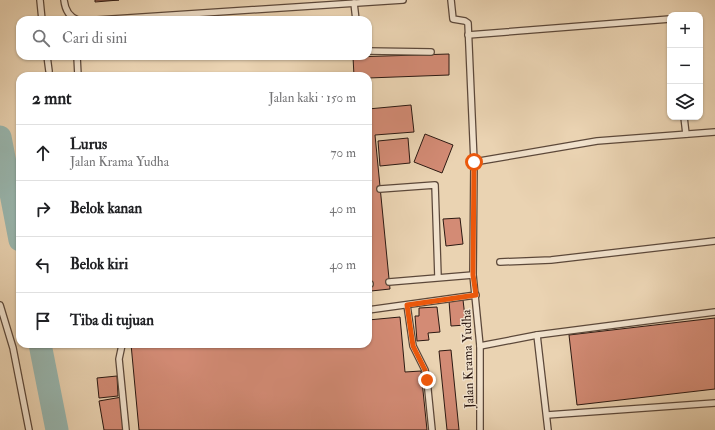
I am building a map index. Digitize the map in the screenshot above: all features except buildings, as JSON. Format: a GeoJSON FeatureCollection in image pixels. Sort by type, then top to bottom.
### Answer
{"type":"FeatureCollection","features":[{"type":"Feature","properties":{"kind":"lane"},"geometry":{"type":"LineString","coordinates":[[40,0],[42,16]]}},
{"type":"Feature","properties":{"kind":"lane"},"geometry":{"type":"LineString","coordinates":[[64,0],[65,10],[71,16]]}},
{"type":"Feature","properties":{"kind":"lane"},"geometry":{"type":"LineString","coordinates":[[157,16],[403,0]]}},
{"type":"Feature","properties":{"kind":"lane","name":"Jalan Krama Yudha"},"geometry":{"type":"LineString","coordinates":[[451,0],[453,19],[468,23],[474,162],[473,275],[480,346],[480,430]]}},
{"type":"Feature","properties":{"kind":"lane"},"geometry":{"type":"LineString","coordinates":[[354,3],[356,16]]}},
{"type":"Feature","properties":{"kind":"lane"},"geometry":{"type":"LineString","coordinates":[[468,35],[667,19]]}},
{"type":"Feature","properties":{"kind":"lane"},"geometry":{"type":"LineString","coordinates":[[372,51],[431,52]]}},
{"type":"Feature","properties":{"kind":"lane"},"geometry":{"type":"LineString","coordinates":[[48,60],[49,71]]}},
{"type":"Feature","properties":{"kind":"lane"},"geometry":{"type":"LineString","coordinates":[[77,60],[78,72]]}},
{"type":"Feature","properties":{"kind":"lane"},"geometry":{"type":"LineString","coordinates":[[684,120],[686,134]]}},
{"type":"Feature","properties":{"kind":"lane"},"geometry":{"type":"LineString","coordinates":[[474,162],[597,141],[715,132]]}},
{"type":"Feature","properties":{"kind":"lane"},"geometry":{"type":"LineString","coordinates":[[380,189],[435,185],[438,277]]}},
{"type":"Feature","properties":{"kind":"lane"},"geometry":{"type":"LineString","coordinates":[[500,262],[551,260],[715,240]]}},
{"type":"Feature","properties":{"kind":"lane"},"geometry":{"type":"LineString","coordinates":[[389,282],[473,275]]}},
{"type":"Feature","properties":{"kind":"lane"},"geometry":{"type":"LineString","coordinates":[[372,309],[476,295]]}},
{"type":"Feature","properties":{"kind":"lane"},"geometry":{"type":"LineString","coordinates":[[0,305],[14,348],[29,430]]}},
{"type":"Feature","properties":{"kind":"lane"},"geometry":{"type":"LineString","coordinates":[[407,305],[413,346],[425,370],[432,430]]}},
{"type":"Feature","properties":{"kind":"lane"},"geometry":{"type":"LineString","coordinates":[[480,346],[537,335],[715,312]]}},
{"type":"Feature","properties":{"kind":"lane"},"geometry":{"type":"LineString","coordinates":[[537,335],[548,430]]}},
{"type":"Feature","properties":{"kind":"lane"},"geometry":{"type":"LineString","coordinates":[[122,348],[119,359],[126,430]]}},
{"type":"Feature","properties":{"kind":"lane"},"geometry":{"type":"LineString","coordinates":[[547,416],[715,403]]}},
{"type":"Feature","properties":{"kind":"waterway"},"geometry":{"type":"LineString","coordinates":[[0,137],[16,219]]}},
{"type":"Feature","properties":{"kind":"waterway"},"geometry":{"type":"LineString","coordinates":[[41,348],[57,430]]}},
{"type":"Feature","properties":{"kind":"route"},"geometry":{"type":"LineString","coordinates":[[427,380],[425,370],[413,346],[407,305],[476,295],[473,275],[474,162]]}}]}
